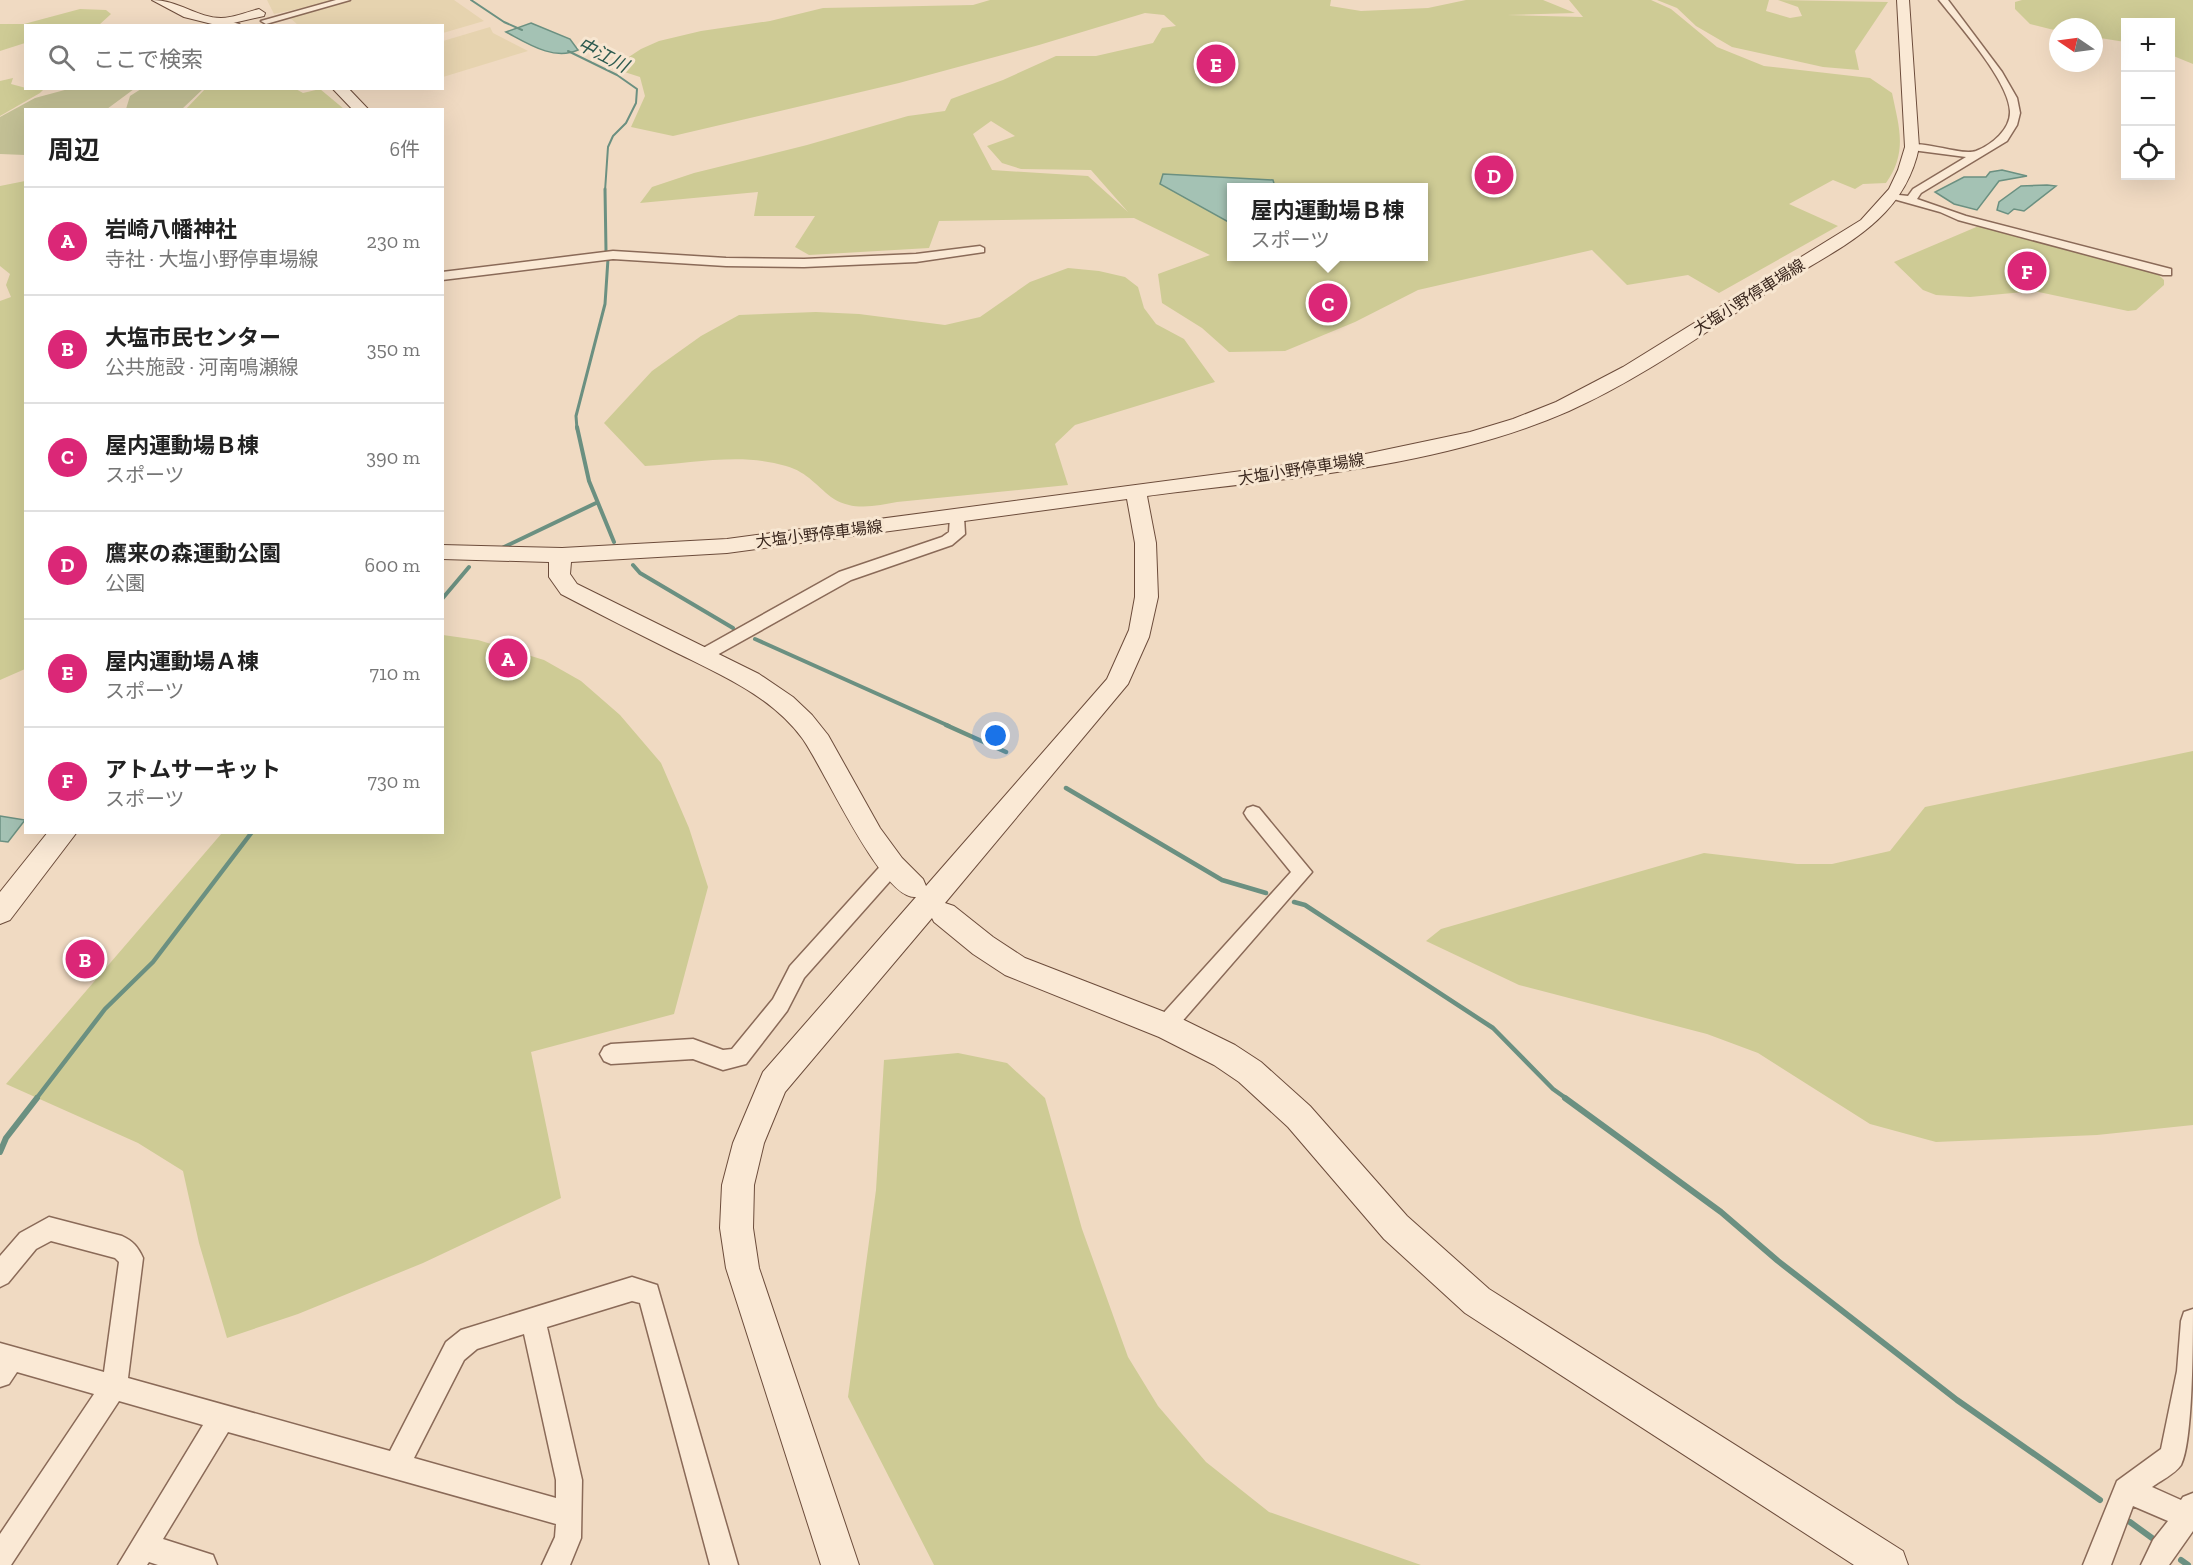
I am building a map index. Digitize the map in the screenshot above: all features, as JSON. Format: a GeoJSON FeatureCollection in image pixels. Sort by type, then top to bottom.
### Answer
{"type":"FeatureCollection","features":[{"type":"Feature","properties":{"kind":"main road"},"geometry":{"type":"LineString","coordinates":[[158,0],[189,14],[220,22],[265,20],[253,0]]}},
{"type":"Feature","properties":{"kind":"main road","name":"大塩小野停車場線"},"geometry":{"type":"LineString","coordinates":[[444,552],[562,555],[727,546],[1283,473],[1411,452],[1520,423],[1563,406],[1630,371],[1867,223],[1902,198],[1902,183],[1909,165],[1912,147],[1903,0]]}},
{"type":"Feature","properties":{"kind":"main road"},"geometry":{"type":"LineString","coordinates":[[341,90],[360,108]]}},
{"type":"Feature","properties":{"kind":"main road"},"geometry":{"type":"LineString","coordinates":[[840,1565],[738,1251],[736,1207],[740,1166],[753,1126],[774,1082],[1116,684],[1131,655],[1141,627],[1147,596],[1142,514],[1136,492]]}},
{"type":"Feature","properties":{"kind":"main road"},"geometry":{"type":"LineString","coordinates":[[562,555],[557,571],[561,583],[569,589],[750,680],[784,703],[803,721],[819,742],[870,835],[892,866],[913,887]]}},
{"type":"Feature","properties":{"kind":"main road"},"geometry":{"type":"LineString","coordinates":[[0,912],[62,834]]}},
{"type":"Feature","properties":{"kind":"main road"},"geometry":{"type":"LineString","coordinates":[[944,914],[992,952],[1024,971],[1165,1026],[1250,1071],[1286,1102],[1320,1138],[1372,1201],[1420,1253],[1477,1301],[1889,1565]]}},
{"type":"Feature","properties":{"kind":"street"},"geometry":{"type":"LineString","coordinates":[[265,20],[346,0]]}},
{"type":"Feature","properties":{"kind":"street"},"geometry":{"type":"LineString","coordinates":[[1902,198],[2003,139],[2011,126],[2015,111],[2006,85],[1952,9],[1943,0]]}},
{"type":"Feature","properties":{"kind":"street"},"geometry":{"type":"LineString","coordinates":[[220,22],[228,24]]}},
{"type":"Feature","properties":{"kind":"street"},"geometry":{"type":"LineString","coordinates":[[1912,147],[1979,155]]}},
{"type":"Feature","properties":{"kind":"street"},"geometry":{"type":"LineString","coordinates":[[1902,198],[1962,218],[2167,272]]}},
{"type":"Feature","properties":{"kind":"street"},"geometry":{"type":"LineString","coordinates":[[444,276],[613,255],[726,262],[804,263],[916,258],[980,250]]}},
{"type":"Feature","properties":{"kind":"street"},"geometry":{"type":"LineString","coordinates":[[702,656],[830,583],[869,566],[947,541],[957,534],[957,517]]}},
{"type":"Feature","properties":{"kind":"street"},"geometry":{"type":"LineString","coordinates":[[1165,1026],[1302,872],[1253,813]]}},
{"type":"Feature","properties":{"kind":"street"},"geometry":{"type":"LineString","coordinates":[[611,1054],[693,1049],[723,1060],[738,1057],[780,1005],[797,972],[892,866]]}},
{"type":"Feature","properties":{"kind":"street"},"geometry":{"type":"LineString","coordinates":[[0,1275],[28,1241],[49,1229],[122,1248],[131,1258],[114,1387],[0,1558]]}},
{"type":"Feature","properties":{"kind":"street"},"geometry":{"type":"LineString","coordinates":[[397,1465],[455,1351],[470,1339],[632,1289],[649,1293],[724,1565]]}},
{"type":"Feature","properties":{"kind":"street"},"geometry":{"type":"LineString","coordinates":[[533,1320],[569,1479],[568,1538],[556,1565]]}},
{"type":"Feature","properties":{"kind":"street"},"geometry":{"type":"LineString","coordinates":[[2097,1565],[2126,1490],[2172,1457],[2189,1371],[2193,1321]]}},
{"type":"Feature","properties":{"kind":"street"},"geometry":{"type":"LineString","coordinates":[[4,1363],[114,1387],[223,1416],[570,1515]]}},
{"type":"Feature","properties":{"kind":"street"},"geometry":{"type":"LineString","coordinates":[[203,1565],[138,1556],[223,1416]]}},
{"type":"Feature","properties":{"kind":"street"},"geometry":{"type":"LineString","coordinates":[[2126,1490],[2191,1513],[2158,1557],[2155,1565]]}},
{"type":"Feature","properties":{"kind":"shaded area"},"geometry":{"type":"Polygon","coordinates":[[[267,0],[340,0],[274,14],[267,0]]]}},
{"type":"Feature","properties":{"kind":"shaded area"},"geometry":{"type":"Polygon","coordinates":[[[353,0],[454,0],[484,21],[444,33],[444,24],[297,24],[289,17],[353,0]]]}},
{"type":"Feature","properties":{"kind":"shaded area"},"geometry":{"type":"Polygon","coordinates":[[[990,0],[1331,0],[1330,6],[1361,11],[1428,8],[1466,0],[1543,0],[1575,13],[1507,15],[1583,17],[1569,0],[1651,0],[1671,9],[1717,47],[1764,66],[1870,78],[1892,93],[1899,128],[1899,150],[1893,172],[1886,183],[1863,184],[1855,189],[1833,180],[1789,204],[1838,226],[1719,293],[1688,275],[1627,285],[1592,250],[1418,290],[1355,322],[1285,351],[1229,352],[1202,328],[1162,303],[1158,274],[1210,255],[1134,218],[939,221],[929,248],[809,255],[795,247],[815,216],[754,216],[758,192],[640,203],[652,187],[694,173],[807,145],[908,116],[945,111],[951,99],[1003,80],[1056,56],[1096,56],[1153,43],[1162,28],[1176,26],[1164,15],[1145,13],[899,83],[673,136],[631,127],[645,96],[640,77],[612,68],[641,49],[659,41],[701,31],[770,21],[823,8],[973,5],[990,0]],[[991,121],[973,134],[992,170],[1088,176],[1128,212],[1091,170],[1021,169],[1002,163],[987,146],[1015,136],[991,121]]]}},
{"type":"Feature","properties":{"kind":"shaded area"},"geometry":{"type":"Polygon","coordinates":[[[1657,0],[1769,0],[1766,11],[1790,18],[1802,16],[1798,7],[1778,0],[1888,2],[1855,51],[1859,70],[1823,67],[1732,47],[1696,26],[1677,8],[1657,0]]]}},
{"type":"Feature","properties":{"kind":"shaded area"},"geometry":{"type":"Polygon","coordinates":[[[2022,0],[2193,0],[2193,64],[2175,57],[2175,18],[2121,18],[2121,41],[2103,38],[2103,18],[2049,18],[2049,29],[2030,24],[2015,9],[2015,2],[2022,0]]]}},
{"type":"Feature","properties":{"kind":"shaded area"},"geometry":{"type":"Polygon","coordinates":[[[80,9],[106,10],[111,14],[100,24],[24,24],[80,9]]]}},
{"type":"Feature","properties":{"kind":"shaded area"},"geometry":{"type":"Polygon","coordinates":[[[531,23],[570,39],[578,50],[569,53],[550,52],[506,32],[531,23]]]}},
{"type":"Feature","properties":{"kind":"shaded area"},"geometry":{"type":"Polygon","coordinates":[[[0,24],[24,24],[24,43],[0,51],[0,24]]]}},
{"type":"Feature","properties":{"kind":"shaded area"},"geometry":{"type":"Polygon","coordinates":[[[490,27],[493,33],[528,51],[444,77],[444,41],[490,27]]]}},
{"type":"Feature","properties":{"kind":"shaded area"},"geometry":{"type":"Polygon","coordinates":[[[13,78],[11,84],[24,87],[24,90],[43,90],[0,116],[0,81],[13,78]]]}},
{"type":"Feature","properties":{"kind":"shaded area"},"geometry":{"type":"Polygon","coordinates":[[[65,90],[133,90],[108,108],[24,108],[24,155],[0,154],[0,117],[35,98],[65,90]]]}},
{"type":"Feature","properties":{"kind":"shaded area"},"geometry":{"type":"Polygon","coordinates":[[[139,90],[202,90],[183,108],[126,108],[130,96],[139,90]]]}},
{"type":"Feature","properties":{"kind":"shaded area"},"geometry":{"type":"Polygon","coordinates":[[[204,90],[298,90],[303,93],[321,90],[343,108],[187,108],[204,90]]]}},
{"type":"Feature","properties":{"kind":"shaded area"},"geometry":{"type":"Polygon","coordinates":[[[2002,170],[2027,176],[1999,181],[1977,210],[1954,204],[1935,192],[1964,177],[1986,177],[1990,172],[2002,170]]]}},
{"type":"Feature","properties":{"kind":"shaded area"},"geometry":{"type":"Polygon","coordinates":[[[1163,174],[1273,180],[1274,183],[1227,183],[1227,221],[1160,184],[1163,174]]]}},
{"type":"Feature","properties":{"kind":"shaded area"},"geometry":{"type":"Polygon","coordinates":[[[24,181],[24,669],[0,680],[0,301],[11,297],[6,285],[10,274],[0,266],[0,186],[24,181]]]}},
{"type":"Feature","properties":{"kind":"shaded area"},"geometry":{"type":"Polygon","coordinates":[[[2021,186],[2056,186],[2024,211],[2014,209],[2008,214],[1997,210],[1999,202],[2021,186]]]}},
{"type":"Feature","properties":{"kind":"shaded area"},"geometry":{"type":"Polygon","coordinates":[[[1981,225],[2157,273],[2164,280],[2164,285],[2136,310],[2128,311],[2034,291],[1970,297],[1936,295],[1923,290],[1894,262],[1981,225]]]}},
{"type":"Feature","properties":{"kind":"shaded area"},"geometry":{"type":"Polygon","coordinates":[[[1068,268],[1099,271],[1125,277],[1138,287],[1144,308],[1156,324],[1184,339],[1215,382],[1075,425],[1055,444],[1068,485],[873,506],[849,505],[834,499],[807,476],[794,469],[768,462],[733,459],[645,466],[604,423],[652,371],[701,336],[739,315],[816,312],[859,314],[945,325],[980,317],[1030,282],[1068,268]]]}},
{"type":"Feature","properties":{"kind":"shaded area"},"geometry":{"type":"Polygon","coordinates":[[[444,635],[478,640],[544,660],[581,681],[620,715],[661,763],[689,828],[708,887],[674,1014],[531,1052],[561,1198],[423,1263],[298,1314],[227,1338],[199,1243],[183,1171],[138,1143],[6,1084],[221,834],[444,834],[444,635]]]}},
{"type":"Feature","properties":{"kind":"shaded area"},"geometry":{"type":"Polygon","coordinates":[[[2193,751],[2193,1125],[2097,1135],[1936,1142],[1870,1124],[1758,1053],[1707,1034],[1519,985],[1426,941],[1441,929],[1704,853],[1797,864],[1832,864],[1890,851],[1925,807],[2193,751]]]}},
{"type":"Feature","properties":{"kind":"shaded area"},"geometry":{"type":"Polygon","coordinates":[[[0,816],[24,820],[8,842],[0,841],[0,816]]]}},
{"type":"Feature","properties":{"kind":"shaded area"},"geometry":{"type":"Polygon","coordinates":[[[958,1053],[1007,1063],[1045,1098],[1082,1229],[1128,1357],[1158,1406],[1206,1462],[1269,1512],[1421,1565],[934,1565],[848,1397],[876,1190],[884,1060],[958,1053]]]}},
{"type":"Feature","properties":{"kind":"waterway","name":"中江川"},"geometry":{"type":"LineString","coordinates":[[471,0],[504,22],[522,30]]}},
{"type":"Feature","properties":{"kind":"waterway","name":"中江川"},"geometry":{"type":"LineString","coordinates":[[568,51],[617,75],[637,89],[636,103],[626,123],[613,136],[608,147],[605,191]]}},
{"type":"Feature","properties":{"kind":"waterway","name":"中江川"},"geometry":{"type":"LineString","coordinates":[[605,191],[606,251]]}},
{"type":"Feature","properties":{"kind":"waterway","name":"中江川"},"geometry":{"type":"LineString","coordinates":[[577,429],[576,416],[605,304],[608,259]]}},
{"type":"Feature","properties":{"kind":"waterway","name":"中江川"},"geometry":{"type":"LineString","coordinates":[[577,427],[589,481],[614,542]]}},
{"type":"Feature","properties":{"kind":"waterway"},"geometry":{"type":"LineString","coordinates":[[502,548],[596,503]]}},
{"type":"Feature","properties":{"kind":"waterway"},"geometry":{"type":"LineString","coordinates":[[633,565],[640,573],[733,628]]}},
{"type":"Feature","properties":{"kind":"waterway"},"geometry":{"type":"LineString","coordinates":[[444,597],[469,567]]}},
{"type":"Feature","properties":{"kind":"waterway"},"geometry":{"type":"LineString","coordinates":[[755,639],[949,726]]}},
{"type":"Feature","properties":{"kind":"waterway"},"geometry":{"type":"LineString","coordinates":[[946,725],[1006,752]]}},
{"type":"Feature","properties":{"kind":"waterway"},"geometry":{"type":"LineString","coordinates":[[1066,788],[1222,880],[1266,893]]}},
{"type":"Feature","properties":{"kind":"waterway"},"geometry":{"type":"LineString","coordinates":[[36,1099],[105,1009],[153,962],[250,834]]}},
{"type":"Feature","properties":{"kind":"waterway"},"geometry":{"type":"LineString","coordinates":[[1294,902],[1305,905],[1493,1028],[1553,1089],[1567,1099]]}},
{"type":"Feature","properties":{"kind":"waterway"},"geometry":{"type":"LineString","coordinates":[[0,1152],[6,1138],[37,1098]]}},
{"type":"Feature","properties":{"kind":"waterway"},"geometry":{"type":"LineString","coordinates":[[1565,1098],[1721,1212],[1778,1261],[1957,1400],[2100,1500]]}},
{"type":"Feature","properties":{"kind":"waterway"},"geometry":{"type":"LineString","coordinates":[[2130,1522],[2152,1538]]}},
{"type":"Feature","properties":{"kind":"waterway"},"geometry":{"type":"LineString","coordinates":[[2181,1560],[2188,1565]]}},
{"type":"Feature","properties":{"kind":"place","name":"屋内運動場Ａ棟"},"geometry":{"type":"Point","coordinates":[1216,64]}},
{"type":"Feature","properties":{"kind":"place","name":"鷹来の森運動公園"},"geometry":{"type":"Point","coordinates":[1494,175]}},
{"type":"Feature","properties":{"kind":"place","name":"アトムサーキット"},"geometry":{"type":"Point","coordinates":[2027,271]}},
{"type":"Feature","properties":{"kind":"place","name":"屋内運動場Ｂ棟"},"geometry":{"type":"Point","coordinates":[1328,303]}},
{"type":"Feature","properties":{"kind":"place","name":"岩崎八幡神社"},"geometry":{"type":"Point","coordinates":[508,658]}},
{"type":"Feature","properties":{"kind":"place","name":"大塩市民センター"},"geometry":{"type":"Point","coordinates":[85,959]}}]}
